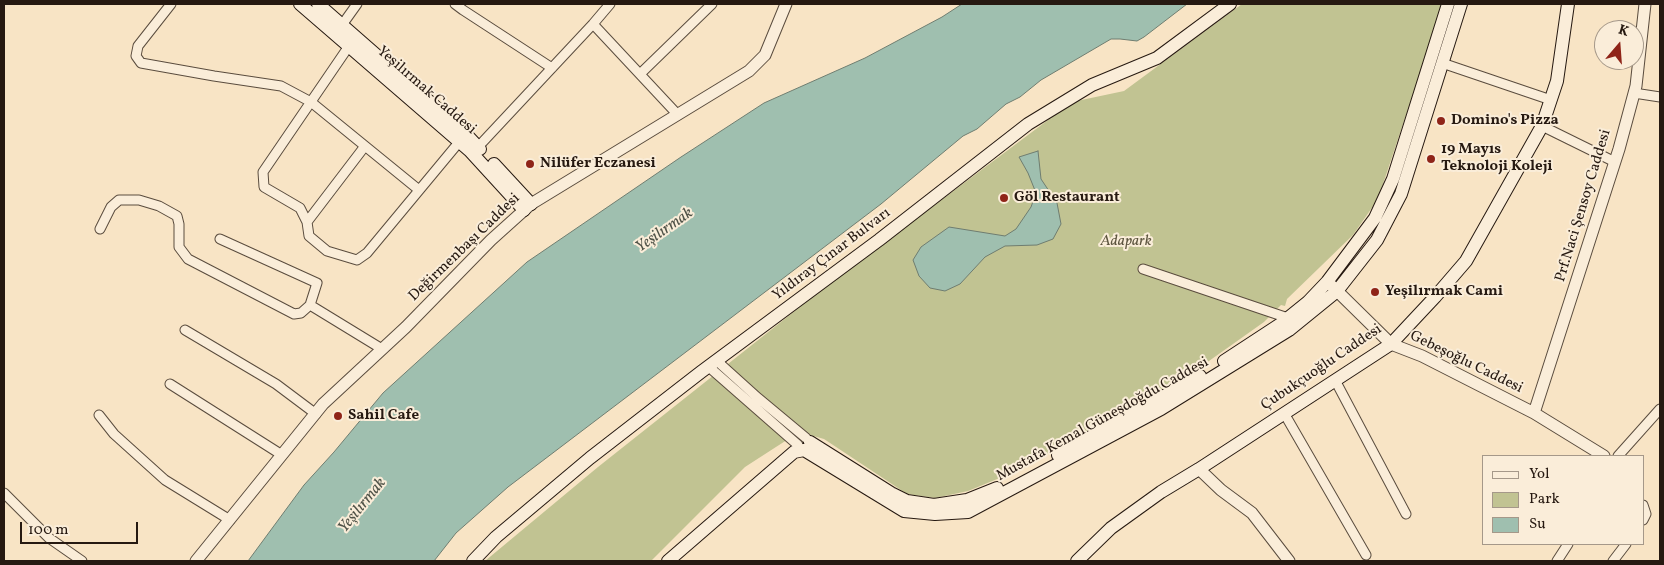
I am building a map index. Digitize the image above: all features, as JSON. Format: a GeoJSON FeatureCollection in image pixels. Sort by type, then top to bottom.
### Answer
{"type":"FeatureCollection","features":[{"type":"Feature","properties":{"kind":"main road","name":"Yeşilırmak Caddesi"},"geometry":{"type":"LineString","coordinates":[[300,4],[460,141],[528,207]]}},
{"type":"Feature","properties":{"kind":"main road","name":"Yeşilırmak Caddesi"},"geometry":{"type":"LineString","coordinates":[[318,4],[463,132],[478,147],[528,207]]}},
{"type":"Feature","properties":{"kind":"main road","name":"Yıldıray Çınar Bulvarı"},"geometry":{"type":"LineString","coordinates":[[473,561],[496,537],[590,458],[880,240],[1028,124],[1092,85],[1157,58],[1230,4]]}},
{"type":"Feature","properties":{"kind":"main road","name":"Mustafa Kemal Güneşdoğdu Caddesi"},"geometry":{"type":"LineString","coordinates":[[1164,402],[1288,318],[1308,302],[1327,282],[1375,218],[1393,178],[1448,4]]}},
{"type":"Feature","properties":{"kind":"main road","name":"Mustafa Kemal Güneşdoğdu Caddesi"},"geometry":{"type":"LineString","coordinates":[[1164,402],[1289,330],[1337,291],[1377,240],[1401,194],[1460,4]]}},
{"type":"Feature","properties":{"kind":"main road","name":"Çubukçuoğlu Caddesi"},"geometry":{"type":"LineString","coordinates":[[1077,561],[1111,528],[1161,492],[1391,344],[1435,297],[1466,261],[1542,126],[1558,81],[1568,4]]}},
{"type":"Feature","properties":{"kind":"main road"},"geometry":{"type":"LineString","coordinates":[[668,561],[803,445],[907,501],[934,505],[968,500],[1011,483],[1085,439],[1164,402]]}},
{"type":"Feature","properties":{"kind":"street"},"geometry":{"type":"LineString","coordinates":[[171,4],[138,46],[136,56],[141,63],[281,86],[311,102],[419,190]]}},
{"type":"Feature","properties":{"kind":"street"},"geometry":{"type":"LineString","coordinates":[[342,25],[356,4]]}},
{"type":"Feature","properties":{"kind":"street"},"geometry":{"type":"LineString","coordinates":[[455,4],[466,7],[552,68]]}},
{"type":"Feature","properties":{"kind":"street"},"geometry":{"type":"LineString","coordinates":[[478,147],[610,4]]}},
{"type":"Feature","properties":{"kind":"street"},"geometry":{"type":"LineString","coordinates":[[640,74],[712,4]]}},
{"type":"Feature","properties":{"kind":"street","name":"Değirmenbaşı Caddesi"},"geometry":{"type":"LineString","coordinates":[[196,561],[323,404],[406,327],[491,240],[528,207],[749,71],[765,55],[786,4]]}},
{"type":"Feature","properties":{"kind":"street","name":"Prf.Naci Şensoy Caddesi"},"geometry":{"type":"LineString","coordinates":[[1534,413],[1615,162],[1634,93],[1645,4]]}},
{"type":"Feature","properties":{"kind":"street"},"geometry":{"type":"LineString","coordinates":[[593,24],[678,115]]}},
{"type":"Feature","properties":{"kind":"street"},"geometry":{"type":"LineString","coordinates":[[349,46],[263,172],[264,188],[300,208],[307,222],[309,236],[327,251],[357,260],[367,253],[460,141]]}},
{"type":"Feature","properties":{"kind":"street"},"geometry":{"type":"LineString","coordinates":[[1442,63],[1551,100]]}},
{"type":"Feature","properties":{"kind":"street"},"geometry":{"type":"LineString","coordinates":[[1634,93],[1660,98]]}},
{"type":"Feature","properties":{"kind":"street"},"geometry":{"type":"LineString","coordinates":[[1542,126],[1615,162]]}},
{"type":"Feature","properties":{"kind":"street"},"geometry":{"type":"LineString","coordinates":[[307,222],[365,146]]}},
{"type":"Feature","properties":{"kind":"street"},"geometry":{"type":"LineString","coordinates":[[100,229],[111,207],[119,200],[139,200],[159,206],[177,216],[179,224],[178,247],[188,259],[294,314],[301,313],[310,305],[317,283],[220,239]]}},
{"type":"Feature","properties":{"kind":"street"},"geometry":{"type":"LineString","coordinates":[[1143,269],[1288,318]]}},
{"type":"Feature","properties":{"kind":"street","name":"Gebeşoğlu Caddesi"},"geometry":{"type":"LineString","coordinates":[[1327,282],[1391,344],[1422,356],[1534,413],[1602,455]]}},
{"type":"Feature","properties":{"kind":"street"},"geometry":{"type":"LineString","coordinates":[[310,305],[382,349]]}},
{"type":"Feature","properties":{"kind":"street"},"geometry":{"type":"LineString","coordinates":[[185,330],[276,384],[316,414]]}},
{"type":"Feature","properties":{"kind":"street"},"geometry":{"type":"LineString","coordinates":[[713,364],[803,445]]}},
{"type":"Feature","properties":{"kind":"street"},"geometry":{"type":"LineString","coordinates":[[1335,380],[1406,514]]}},
{"type":"Feature","properties":{"kind":"street"},"geometry":{"type":"LineString","coordinates":[[170,384],[282,455]]}},
{"type":"Feature","properties":{"kind":"street"},"geometry":{"type":"LineString","coordinates":[[1619,455],[1660,411]]}},
{"type":"Feature","properties":{"kind":"street"},"geometry":{"type":"LineString","coordinates":[[1284,414],[1366,555]]}},
{"type":"Feature","properties":{"kind":"street"},"geometry":{"type":"LineString","coordinates":[[99,415],[114,434],[164,480],[230,520]]}},
{"type":"Feature","properties":{"kind":"street"},"geometry":{"type":"LineString","coordinates":[[1199,469],[1221,490],[1252,513],[1289,561]]}},
{"type":"Feature","properties":{"kind":"street"},"geometry":{"type":"LineString","coordinates":[[4,493],[50,538],[82,561]]}},
{"type":"Feature","properties":{"kind":"street"},"geometry":{"type":"LineString","coordinates":[[1557,561],[1567,545]]}},
{"type":"Feature","properties":{"kind":"street"},"geometry":{"type":"LineString","coordinates":[[1613,561],[1625,545]]}},
{"type":"Feature","properties":{"kind":"green space","name":"Adapark"},"geometry":{"type":"Polygon","coordinates":[[[1242,4],[1443,4],[1378,199],[1353,235],[1287,299],[1285,306],[1281,305],[1264,322],[1144,407],[1050,452],[1024,468],[968,491],[935,498],[907,494],[824,439],[810,435],[793,436],[745,467],[651,561],[485,561],[598,467],[820,291],[1072,102],[1124,91],[1242,4]]]}},
{"type":"Feature","properties":{"kind":"water","name":"Yeşilırmak"},"geometry":{"type":"Polygon","coordinates":[[[962,4],[1187,4],[1137,41],[1111,39],[1041,80],[1020,97],[1006,104],[977,129],[963,136],[881,204],[508,487],[456,533],[434,561],[248,561],[304,485],[383,393],[527,262],[764,103],[865,58],[942,17],[962,4]]]}},
{"type":"Feature","properties":{"kind":"water"},"geometry":{"type":"Polygon","coordinates":[[[1038,151],[1041,179],[1057,203],[1061,224],[1053,239],[1037,245],[1005,246],[985,257],[960,284],[945,291],[930,288],[919,276],[913,260],[921,247],[949,227],[1005,236],[1016,229],[1031,207],[1036,193],[1019,157],[1038,151]]]}},
{"type":"Feature","properties":{"kind":"place","name":"Domino's Pizza"},"geometry":{"type":"Point","coordinates":[1441,121]}},
{"type":"Feature","properties":{"kind":"place","name":"19 Mayıs Teknoloji Koleji"},"geometry":{"type":"Point","coordinates":[1431,159]}},
{"type":"Feature","properties":{"kind":"place","name":"Nilüfer Eczanesi"},"geometry":{"type":"Point","coordinates":[530,164]}},
{"type":"Feature","properties":{"kind":"place","name":"Göl Restaurant"},"geometry":{"type":"Point","coordinates":[1004,198]}},
{"type":"Feature","properties":{"kind":"place","name":"Yeşilırmak Cami"},"geometry":{"type":"Point","coordinates":[1375,292]}},
{"type":"Feature","properties":{"kind":"place","name":"Sahil Cafe"},"geometry":{"type":"Point","coordinates":[338,416]}}]}
